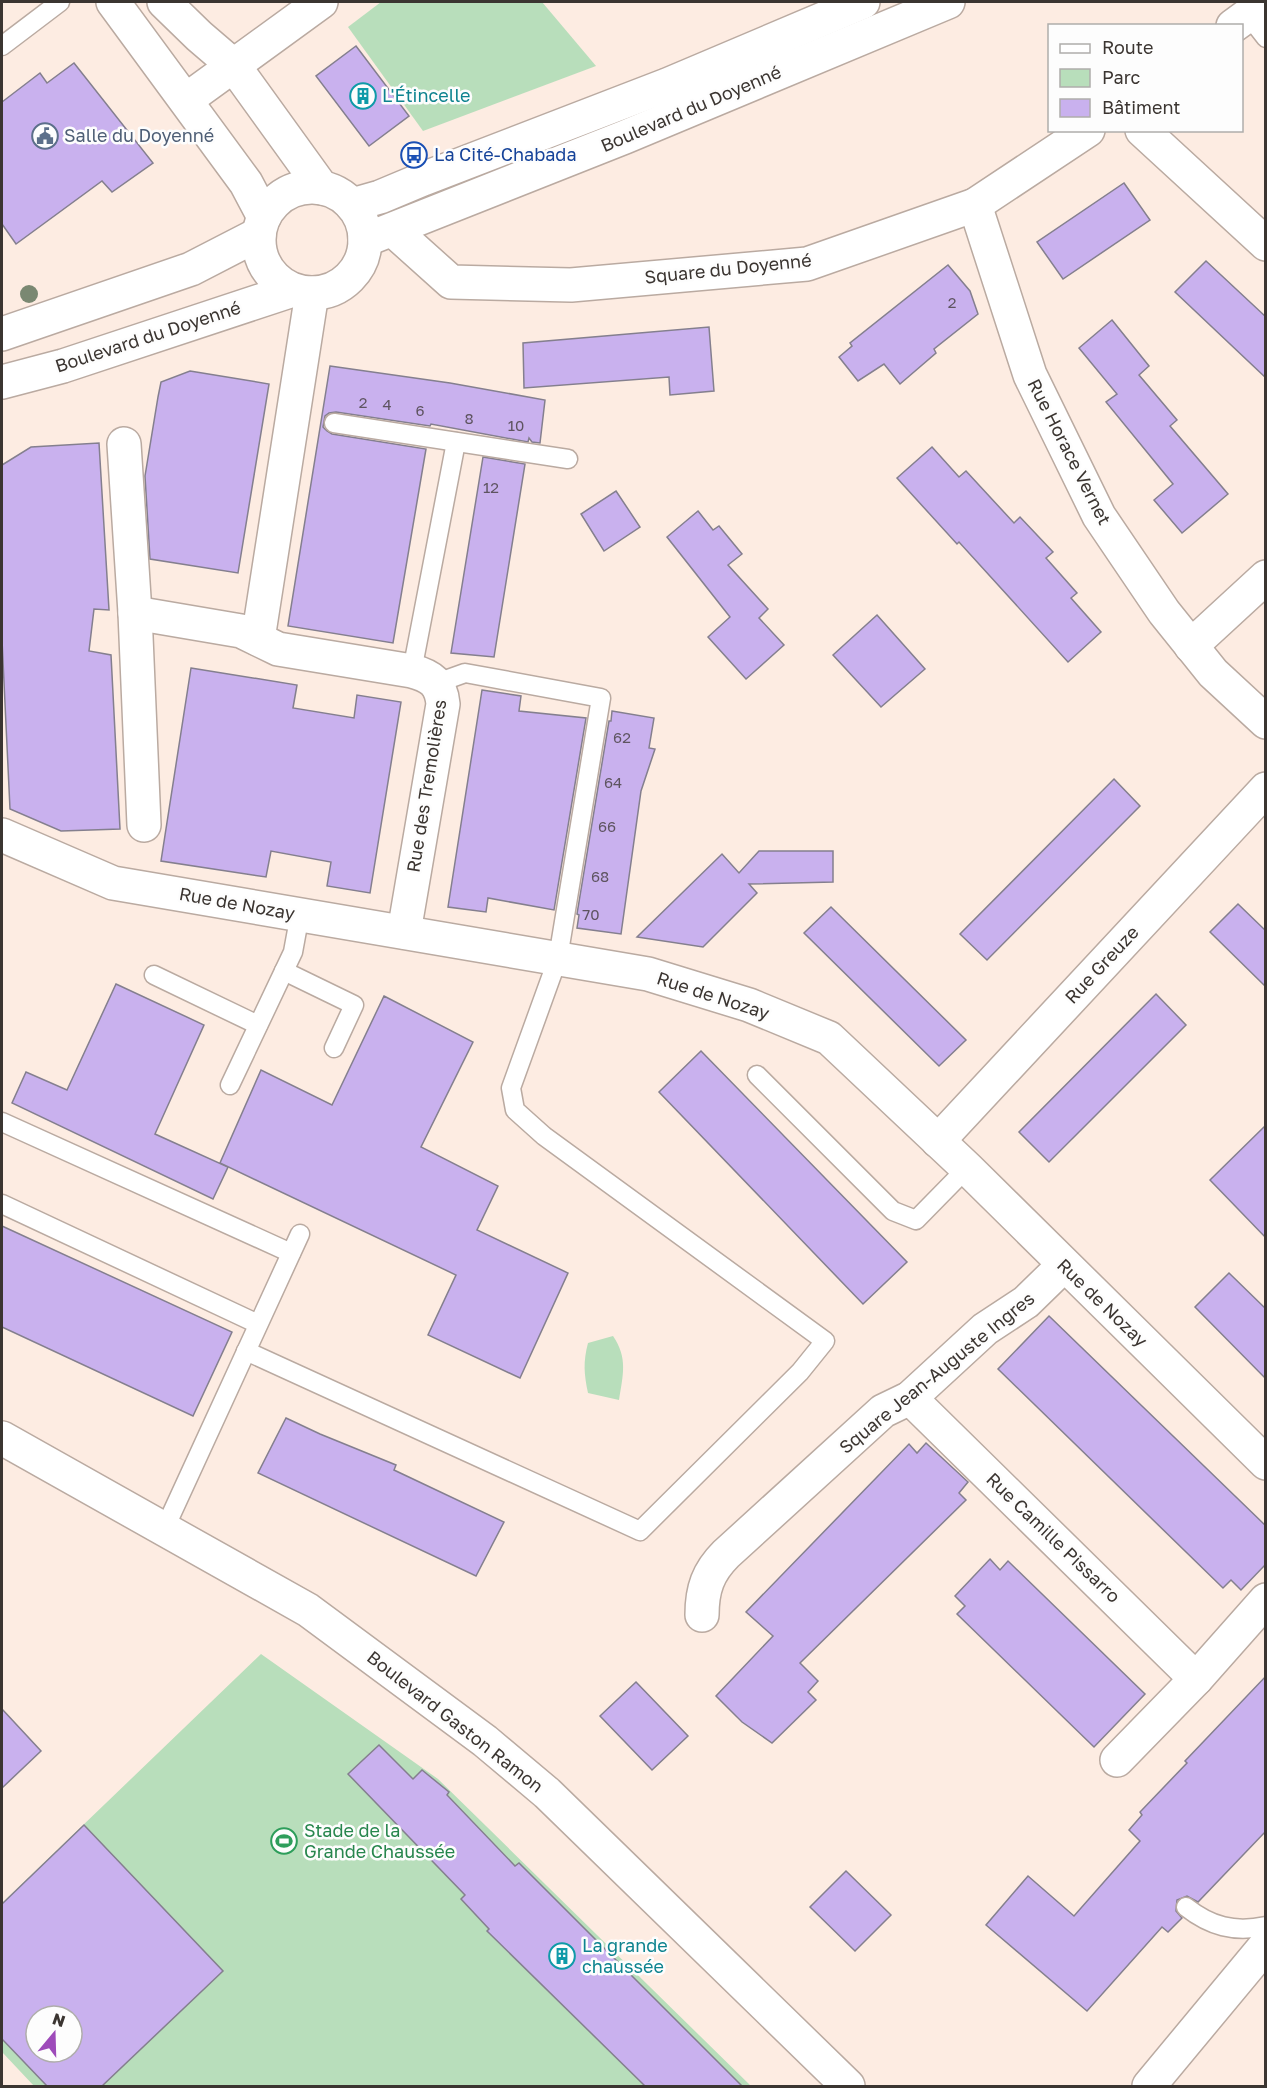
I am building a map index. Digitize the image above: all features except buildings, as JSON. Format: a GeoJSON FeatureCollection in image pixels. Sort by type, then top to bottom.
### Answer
{"type":"FeatureCollection","features":[{"type":"Feature","properties":{"kind":"street"},"geometry":{"type":"LineString","coordinates":[[114,2],[246,183],[261,226]]}},
{"type":"Feature","properties":{"kind":"street"},"geometry":{"type":"LineString","coordinates":[[164,2],[234,66],[322,188]]}},
{"type":"Feature","properties":{"kind":"street"},"geometry":{"type":"LineString","coordinates":[[186,100],[321,2]]}},
{"type":"Feature","properties":{"kind":"street","name":"Boulevard du Doyenné"},"geometry":{"type":"LineString","coordinates":[[352,205],[380,197],[434,174],[668,85],[863,2]]}},
{"type":"Feature","properties":{"kind":"street","name":"Boulevard du Doyenné"},"geometry":{"type":"LineString","coordinates":[[2,382],[63,366],[303,292],[328,291],[344,283],[355,271],[379,235],[615,142],[948,2]]}},
{"type":"Feature","properties":{"kind":"street","name":"Square du Doyenné"},"geometry":{"type":"LineString","coordinates":[[379,235],[451,282],[571,285],[807,264],[975,205],[1085,132]]}},
{"type":"Feature","properties":{"kind":"street"},"geometry":{"type":"LineString","coordinates":[[1144,132],[1266,244]]}},
{"type":"Feature","properties":{"kind":"street"},"geometry":{"type":"LineString","coordinates":[[258,639],[303,292],[281,284],[263,262],[259,248],[261,226],[274,203],[288,192],[304,187],[322,188],[338,194],[352,205],[362,222],[379,235]]}},
{"type":"Feature","properties":{"kind":"street","name":"Rue Horace Vernet"},"geometry":{"type":"LineString","coordinates":[[975,205],[1030,375],[1098,516],[1164,612],[1213,673],[1266,722]]}},
{"type":"Feature","properties":{"kind":"street"},"geometry":{"type":"LineString","coordinates":[[2,334],[191,270],[261,226]]}},
{"type":"Feature","properties":{"kind":"street"},"geometry":{"type":"LineString","coordinates":[[124,444],[135,613],[144,825]]}},
{"type":"Feature","properties":{"kind":"street"},"geometry":{"type":"LineString","coordinates":[[1191,646],[1266,577]]}},
{"type":"Feature","properties":{"kind":"street"},"geometry":{"type":"LineString","coordinates":[[135,613],[241,631],[278,649],[424,677]]}},
{"type":"Feature","properties":{"kind":"street","name":"Rue des Tremolières"},"geometry":{"type":"LineString","coordinates":[[404,932],[442,704],[442,693],[424,677]]}},
{"type":"Feature","properties":{"kind":"street","name":"Rue Greuze"},"geometry":{"type":"LineString","coordinates":[[938,1141],[1266,789]]}},
{"type":"Feature","properties":{"kind":"street","name":"Rue de Nozay"},"geometry":{"type":"LineString","coordinates":[[2,835],[113,883],[648,974],[749,1005],[829,1038],[967,1168],[1266,1463]]}},
{"type":"Feature","properties":{"kind":"street","name":"Square Jean-Auguste Ingres"},"geometry":{"type":"LineString","coordinates":[[702,1615],[704,1588],[714,1566],[883,1411],[910,1398],[985,1329],[1026,1302],[1064,1265]]}},
{"type":"Feature","properties":{"kind":"street","name":"Rue Camille Pissarro"},"geometry":{"type":"LineString","coordinates":[[910,1398],[1196,1678]]}},
{"type":"Feature","properties":{"kind":"street","name":"Boulevard Gaston Ramon"},"geometry":{"type":"LineString","coordinates":[[2,1438],[308,1610],[485,1741],[547,1793],[848,2086]]}},
{"type":"Feature","properties":{"kind":"street"},"geometry":{"type":"LineString","coordinates":[[1117,1760],[1196,1678],[1266,1600]]}},
{"type":"Feature","properties":{"kind":"street"},"geometry":{"type":"LineString","coordinates":[[1149,2086],[1266,1945]]}},
{"type":"Feature","properties":{"kind":"lane"},"geometry":{"type":"LineString","coordinates":[[2,46],[60,2]]}},
{"type":"Feature","properties":{"kind":"lane"},"geometry":{"type":"LineString","coordinates":[[334,423],[568,459]]}},
{"type":"Feature","properties":{"kind":"lane"},"geometry":{"type":"LineString","coordinates":[[246,1351],[640,1531],[800,1372],[825,1341],[544,1136],[515,1110],[511,1088],[558,958],[600,698],[465,673],[424,677],[456,442]]}},
{"type":"Feature","properties":{"kind":"lane"},"geometry":{"type":"LineString","coordinates":[[230,1085],[294,952],[300,914]]}},
{"type":"Feature","properties":{"kind":"lane"},"geometry":{"type":"LineString","coordinates":[[284,971],[354,1005],[334,1048]]}},
{"type":"Feature","properties":{"kind":"lane"},"geometry":{"type":"LineString","coordinates":[[154,975],[258,1025]]}},
{"type":"Feature","properties":{"kind":"lane"},"geometry":{"type":"LineString","coordinates":[[758,1075],[893,1211],[916,1220],[967,1168]]}},
{"type":"Feature","properties":{"kind":"lane"},"geometry":{"type":"LineString","coordinates":[[3,1122],[291,1253]]}},
{"type":"Feature","properties":{"kind":"lane"},"geometry":{"type":"LineString","coordinates":[[2,1204],[258,1324]]}},
{"type":"Feature","properties":{"kind":"lane"},"geometry":{"type":"LineString","coordinates":[[165,1528],[300,1234]]}},
{"type":"Feature","properties":{"kind":"lane"},"geometry":{"type":"LineString","coordinates":[[1186,1907],[1203,1920],[1223,1927],[1240,1929],[1266,1926]]}},
{"type":"Feature","properties":{"kind":"green space"},"geometry":{"type":"Polygon","coordinates":[[[381,2],[542,2],[596,66],[423,131],[348,27],[381,2]]]}},
{"type":"Feature","properties":{"kind":"green space"},"geometry":{"type":"Polygon","coordinates":[[[613,1336],[623,1359],[619,1400],[588,1393],[585,1374],[588,1343],[613,1336]]]}},
{"type":"Feature","properties":{"kind":"green space","name":"Stade de la Grande Chaussée"},"geometry":{"type":"Polygon","coordinates":[[[261,1654],[438,1779],[751,2086],[34,2086],[2,2052],[2,1903],[261,1654]]]}},
{"type":"Feature","properties":{"kind":"place","name":"L'Étincelle"},"geometry":{"type":"Point","coordinates":[363,96]}},
{"type":"Feature","properties":{"kind":"place","name":"Salle du Doyenné"},"geometry":{"type":"Point","coordinates":[45,136]}},
{"type":"Feature","properties":{"kind":"place","name":"La Cité-Chabada"},"geometry":{"type":"Point","coordinates":[414,155]}},
{"type":"Feature","properties":{"kind":"place","name":"Stade de la Grande Chaussée"},"geometry":{"type":"Point","coordinates":[284,1841]}},
{"type":"Feature","properties":{"kind":"place","name":"La grande chaussée"},"geometry":{"type":"Point","coordinates":[562,1956]}}]}
